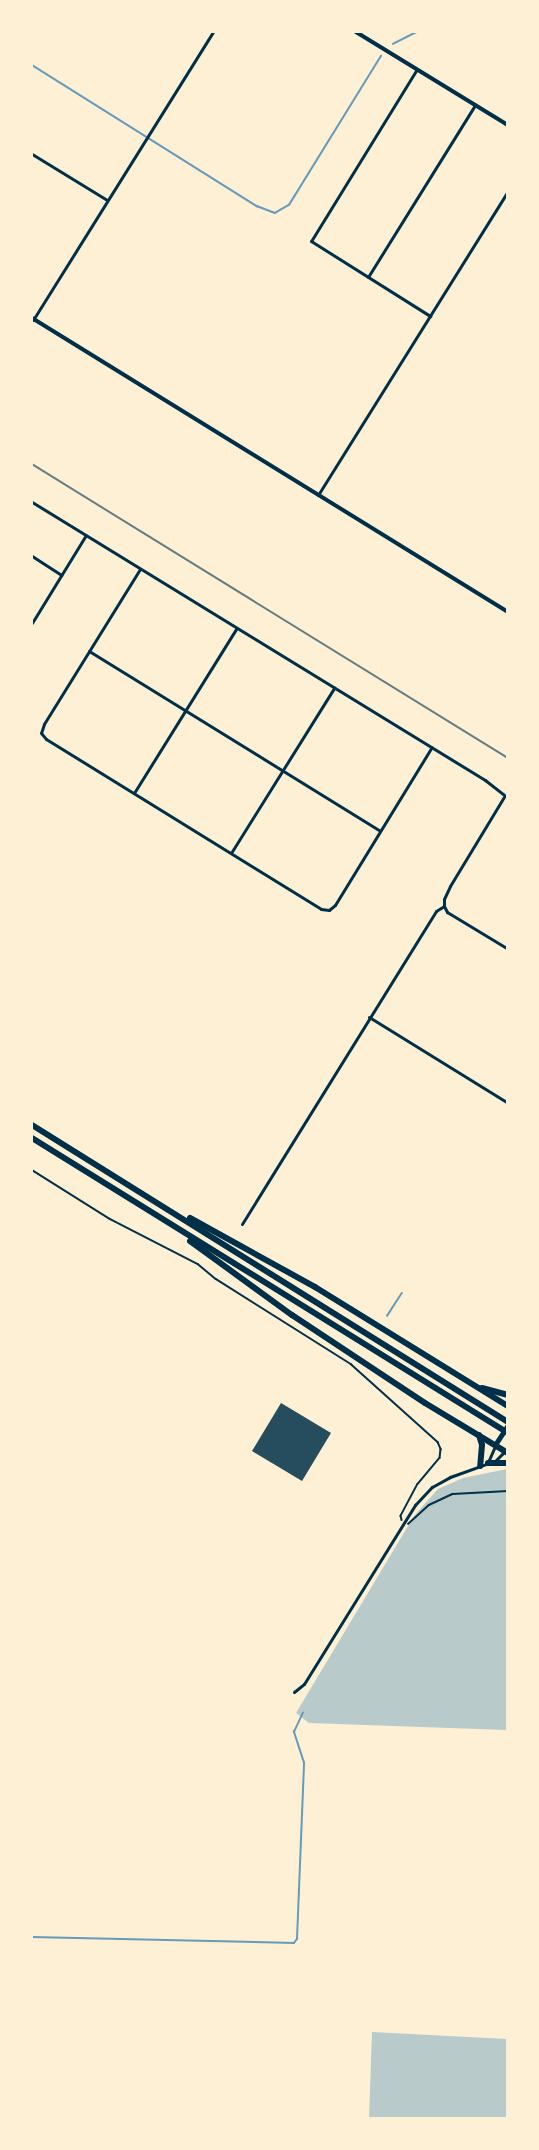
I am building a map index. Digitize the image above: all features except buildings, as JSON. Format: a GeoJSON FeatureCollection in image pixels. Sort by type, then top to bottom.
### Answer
{"type":"FeatureCollection","features":[{"type":"Feature","properties":{"kind":"highway"},"geometry":{"type":"LineString","coordinates":[[32,1125],[507,1423]]}},
{"type":"Feature","properties":{"kind":"highway"},"geometry":{"type":"LineString","coordinates":[[32,1138],[507,1433]]}},
{"type":"Feature","properties":{"kind":"highway"},"geometry":{"type":"LineString","coordinates":[[147,1196],[315,1287],[507,1406]]}},
{"type":"Feature","properties":{"kind":"highway"},"geometry":{"type":"LineString","coordinates":[[134,1201],[292,1316],[507,1451]]}},
{"type":"Feature","properties":{"kind":"highway"},"geometry":{"type":"LineString","coordinates":[[472,1385],[507,1395]]}},
{"type":"Feature","properties":{"kind":"highway"},"geometry":{"type":"LineString","coordinates":[[479,1435],[482,1445],[480,1466]]}},
{"type":"Feature","properties":{"kind":"highway"},"geometry":{"type":"LineString","coordinates":[[488,1463],[507,1463]]}},
{"type":"Feature","properties":{"kind":"main road"},"geometry":{"type":"LineString","coordinates":[[495,1445],[507,1423]]}},
{"type":"Feature","properties":{"kind":"street"},"geometry":{"type":"LineString","coordinates":[[213,32],[32,319],[507,612]]}},
{"type":"Feature","properties":{"kind":"street"},"geometry":{"type":"LineString","coordinates":[[357,32],[507,125]]}},
{"type":"Feature","properties":{"kind":"street"},"geometry":{"type":"LineString","coordinates":[[417,69],[311,241],[430,316]]}},
{"type":"Feature","properties":{"kind":"street"},"geometry":{"type":"LineString","coordinates":[[368,277],[475,105]]}},
{"type":"Feature","properties":{"kind":"street"},"geometry":{"type":"LineString","coordinates":[[32,154],[107,200]]}},
{"type":"Feature","properties":{"kind":"street"},"geometry":{"type":"LineString","coordinates":[[318,495],[507,191]]}},
{"type":"Feature","properties":{"kind":"street"},"geometry":{"type":"LineString","coordinates":[[32,502],[497,788],[506,797],[450,886],[444,899],[444,906],[447,912],[507,949]]}},
{"type":"Feature","properties":{"kind":"street"},"geometry":{"type":"LineString","coordinates":[[32,623],[86,536]]}},
{"type":"Feature","properties":{"kind":"street"},"geometry":{"type":"LineString","coordinates":[[32,556],[62,575]]}},
{"type":"Feature","properties":{"kind":"street"},"geometry":{"type":"LineString","coordinates":[[140,569],[40,730],[43,737],[321,909],[329,910],[335,905],[432,747]]}},
{"type":"Feature","properties":{"kind":"street"},"geometry":{"type":"LineString","coordinates":[[134,793],[236,628]]}},
{"type":"Feature","properties":{"kind":"street"},"geometry":{"type":"LineString","coordinates":[[89,651],[381,831]]}},
{"type":"Feature","properties":{"kind":"street"},"geometry":{"type":"LineString","coordinates":[[231,853],[334,688]]}},
{"type":"Feature","properties":{"kind":"street"},"geometry":{"type":"LineString","coordinates":[[242,1224],[435,911],[444,906]]}},
{"type":"Feature","properties":{"kind":"street"},"geometry":{"type":"LineString","coordinates":[[369,1017],[507,1102]]}},
{"type":"Feature","properties":{"kind":"street"},"geometry":{"type":"LineString","coordinates":[[488,1463],[495,1445]]}},
{"type":"Feature","properties":{"kind":"street"},"geometry":{"type":"LineString","coordinates":[[294,1692],[304,1684],[415,1505],[432,1487],[497,1460],[507,1451]]}},
{"type":"Feature","properties":{"kind":"path"},"geometry":{"type":"LineString","coordinates":[[32,1170],[110,1219],[198,1264],[297,1331],[351,1364],[438,1442],[441,1449],[440,1458],[422,1478],[400,1518],[405,1522],[410,1524],[429,1505],[453,1494],[507,1491]]}},
{"type":"Feature","properties":{"kind":"shaded area"},"geometry":{"type":"Polygon","coordinates":[[[507,1469],[507,1730],[309,1723],[296,1713],[414,1516],[438,1489],[463,1478],[507,1469]]]}},
{"type":"Feature","properties":{"kind":"shaded area"},"geometry":{"type":"Polygon","coordinates":[[[372,2032],[507,2039],[507,2118],[369,2118],[372,2032]]]}},
{"type":"Feature","properties":{"kind":"waterway"},"geometry":{"type":"LineString","coordinates":[[393,44],[417,32]]}},
{"type":"Feature","properties":{"kind":"waterway"},"geometry":{"type":"LineString","coordinates":[[32,65],[257,206],[275,213],[289,205],[381,56]]}},
{"type":"Feature","properties":{"kind":"waterway"},"geometry":{"type":"LineString","coordinates":[[387,1316],[402,1293]]}},
{"type":"Feature","properties":{"kind":"waterway"},"geometry":{"type":"LineString","coordinates":[[32,1937],[294,1943],[297,1939],[304,1763],[294,1732],[303,1713]]}},
{"type":"Feature","properties":{"kind":"railway"},"geometry":{"type":"LineString","coordinates":[[32,464],[508,758]]}}]}
